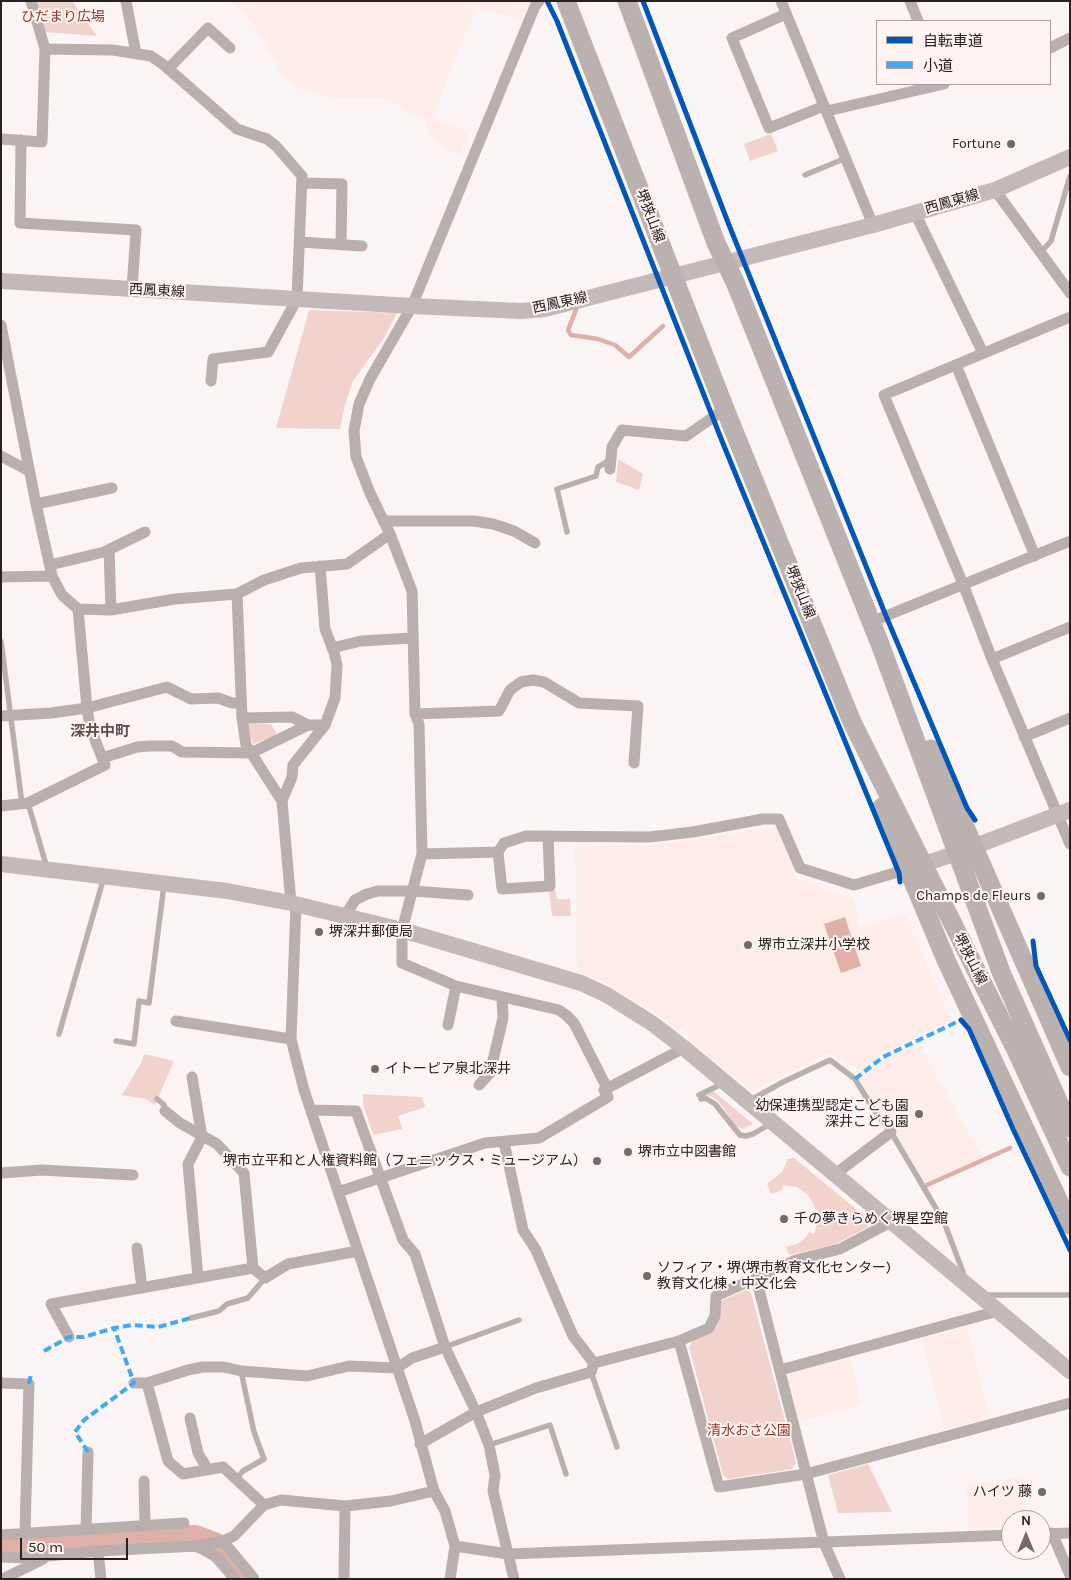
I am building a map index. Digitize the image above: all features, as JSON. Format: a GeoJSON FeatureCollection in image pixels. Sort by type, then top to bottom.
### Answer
{"type":"FeatureCollection","features":[{"type":"Feature","properties":{"kind":"main road","name":"堺狭山線"},"geometry":{"type":"LineString","coordinates":[[566,1],[725,409],[852,722],[855,741],[915,867],[1016,1050],[1070,1167]]}},
{"type":"Feature","properties":{"kind":"main road"},"geometry":{"type":"LineString","coordinates":[[626,1],[716,243],[726,262],[880,644],[908,696],[966,850],[1070,1067]]}},
{"type":"Feature","properties":{"kind":"main road","name":"堺狭山線"},"geometry":{"type":"LineString","coordinates":[[966,850],[1001,972],[1070,1128]]}},
{"type":"Feature","properties":{"kind":"main road"},"geometry":{"type":"LineString","coordinates":[[915,867],[950,969],[1070,1225]]}},
{"type":"Feature","properties":{"kind":"street"},"geometry":{"type":"LineString","coordinates":[[1,139],[42,142],[45,49],[31,1]]}},
{"type":"Feature","properties":{"kind":"street"},"geometry":{"type":"LineString","coordinates":[[126,1],[136,54]]}},
{"type":"Feature","properties":{"kind":"street"},"geometry":{"type":"LineString","coordinates":[[539,1],[534,6],[412,306],[370,379],[359,404],[354,431],[356,456],[370,493],[390,534],[412,591],[415,714],[419,724],[422,854],[402,930],[402,963],[456,986],[559,1010],[574,1023],[607,1088]]}},
{"type":"Feature","properties":{"kind":"street"},"geometry":{"type":"LineString","coordinates":[[781,1],[873,224]]}},
{"type":"Feature","properties":{"kind":"street"},"geometry":{"type":"LineString","coordinates":[[910,1],[918,20]]}},
{"type":"Feature","properties":{"kind":"street"},"geometry":{"type":"LineString","coordinates":[[786,14],[732,38],[769,128],[826,109],[938,85]]}},
{"type":"Feature","properties":{"kind":"street"},"geometry":{"type":"LineString","coordinates":[[168,69],[208,28],[230,48]]}},
{"type":"Feature","properties":{"kind":"street"},"geometry":{"type":"LineString","coordinates":[[1051,48],[1070,38]]}},
{"type":"Feature","properties":{"kind":"street"},"geometry":{"type":"LineString","coordinates":[[45,49],[113,50],[151,56],[237,129],[267,139],[276,146],[302,176],[297,299],[268,352],[213,359],[211,381]]}},
{"type":"Feature","properties":{"kind":"street"},"geometry":{"type":"LineString","coordinates":[[21,140],[20,223],[136,230],[132,290]]}},
{"type":"Feature","properties":{"kind":"street","name":"西鳳東線"},"geometry":{"type":"LineString","coordinates":[[1,281],[412,306],[521,311],[545,309],[873,224],[995,190],[1069,159]]}},
{"type":"Feature","properties":{"kind":"street"},"geometry":{"type":"LineString","coordinates":[[302,183],[342,184],[341,245]]}},
{"type":"Feature","properties":{"kind":"street"},"geometry":{"type":"LineString","coordinates":[[995,190],[1070,293]]}},
{"type":"Feature","properties":{"kind":"street"},"geometry":{"type":"LineString","coordinates":[[914,213],[984,353]]}},
{"type":"Feature","properties":{"kind":"street"},"geometry":{"type":"LineString","coordinates":[[300,242],[362,246]]}},
{"type":"Feature","properties":{"kind":"street"},"geometry":{"type":"LineString","coordinates":[[1070,316],[884,395],[963,584],[1024,737],[1063,812],[1070,844]]}},
{"type":"Feature","properties":{"kind":"street"},"geometry":{"type":"LineString","coordinates":[[1,325],[29,471],[51,570],[62,595],[78,609],[111,610],[175,598],[237,594],[264,580],[301,568],[347,564],[390,534]]}},
{"type":"Feature","properties":{"kind":"street"},"geometry":{"type":"LineString","coordinates":[[956,365],[1035,556]]}},
{"type":"Feature","properties":{"kind":"street"},"geometry":{"type":"LineString","coordinates":[[610,465],[612,448],[622,430],[686,436],[725,409]]}},
{"type":"Feature","properties":{"kind":"street"},"geometry":{"type":"LineString","coordinates":[[1,456],[29,471]]}},
{"type":"Feature","properties":{"kind":"street"},"geometry":{"type":"LineString","coordinates":[[36,504],[112,488]]}},
{"type":"Feature","properties":{"kind":"street"},"geometry":{"type":"LineString","coordinates":[[383,521],[493,524],[514,531],[535,543]]}},
{"type":"Feature","properties":{"kind":"street"},"geometry":{"type":"LineString","coordinates":[[1,578],[51,570],[109,550],[145,532]]}},
{"type":"Feature","properties":{"kind":"street"},"geometry":{"type":"LineString","coordinates":[[871,622],[1070,541]]}},
{"type":"Feature","properties":{"kind":"street"},"geometry":{"type":"LineString","coordinates":[[109,550],[111,610]]}},
{"type":"Feature","properties":{"kind":"street"},"geometry":{"type":"LineString","coordinates":[[282,801],[292,777],[293,765],[324,725],[335,698],[337,665],[324,629],[320,566]]}},
{"type":"Feature","properties":{"kind":"street"},"geometry":{"type":"LineString","coordinates":[[237,594],[241,703],[246,745],[282,801],[293,904],[291,1039],[311,1110],[415,1421],[434,1491],[445,1511],[455,1546],[450,1579]]}},
{"type":"Feature","properties":{"kind":"street"},"geometry":{"type":"LineString","coordinates":[[1,806],[25,803],[105,765],[90,727],[78,609]]}},
{"type":"Feature","properties":{"kind":"street"},"geometry":{"type":"LineString","coordinates":[[992,659],[1070,627]]}},
{"type":"Feature","properties":{"kind":"street"},"geometry":{"type":"LineString","coordinates":[[332,648],[361,641],[412,638]]}},
{"type":"Feature","properties":{"kind":"street"},"geometry":{"type":"LineString","coordinates":[[415,714],[498,712],[510,690],[521,682],[533,680],[544,682],[579,703],[638,706],[634,763]]}},
{"type":"Feature","properties":{"kind":"street"},"geometry":{"type":"LineString","coordinates":[[6,716],[87,708],[167,687],[191,699],[218,698],[232,703],[241,703]]}},
{"type":"Feature","properties":{"kind":"street"},"geometry":{"type":"LineString","coordinates":[[242,718],[292,717],[308,725]]}},
{"type":"Feature","properties":{"kind":"street"},"geometry":{"type":"LineString","coordinates":[[1024,737],[1070,718]]}},
{"type":"Feature","properties":{"kind":"street"},"geometry":{"type":"LineString","coordinates":[[102,758],[150,746],[172,746],[182,752],[251,753],[308,725],[324,725]]}},
{"type":"Feature","properties":{"kind":"street"},"geometry":{"type":"LineString","coordinates":[[548,836],[550,886],[502,889],[498,852],[504,843],[526,836],[548,836],[650,836],[692,832],[763,819],[779,819],[800,868],[854,886],[966,850],[1063,812]]}},
{"type":"Feature","properties":{"kind":"street"},"geometry":{"type":"LineString","coordinates":[[422,854],[498,852]]}},
{"type":"Feature","properties":{"kind":"street"},"geometry":{"type":"LineString","coordinates":[[1,864],[104,875],[141,884],[164,883],[227,891],[293,904],[402,930],[581,983],[607,995],[632,1009],[684,1048],[1070,1371]]}},
{"type":"Feature","properties":{"kind":"street"},"geometry":{"type":"LineString","coordinates":[[345,916],[355,900],[378,891],[412,891],[468,896]]}},
{"type":"Feature","properties":{"kind":"street"},"geometry":{"type":"LineString","coordinates":[[448,1025],[456,986]]}},
{"type":"Feature","properties":{"kind":"street"},"geometry":{"type":"LineString","coordinates":[[479,1085],[490,1073],[503,1018],[502,998]]}},
{"type":"Feature","properties":{"kind":"street"},"geometry":{"type":"LineString","coordinates":[[176,1021],[291,1039]]}},
{"type":"Feature","properties":{"kind":"street"},"geometry":{"type":"LineString","coordinates":[[338,1192],[485,1142],[539,1138],[608,1097],[604,1090],[607,1088],[684,1048]]}},
{"type":"Feature","properties":{"kind":"street"},"geometry":{"type":"LineString","coordinates":[[192,1077],[202,1137],[188,1164],[198,1278]]}},
{"type":"Feature","properties":{"kind":"street"},"geometry":{"type":"LineString","coordinates":[[311,1110],[356,1111],[403,1240],[415,1254],[445,1347],[476,1412],[489,1445],[495,1475],[493,1492],[514,1579]]}},
{"type":"Feature","properties":{"kind":"street"},"geometry":{"type":"LineString","coordinates":[[164,1111],[202,1137],[217,1144],[244,1173],[253,1268],[265,1278],[288,1264],[358,1251]]}},
{"type":"Feature","properties":{"kind":"street"},"geometry":{"type":"LineString","coordinates":[[834,1175],[891,1132]]}},
{"type":"Feature","properties":{"kind":"street"},"geometry":{"type":"LineString","coordinates":[[504,1142],[524,1230],[536,1250],[573,1336],[592,1367]]}},
{"type":"Feature","properties":{"kind":"street"},"geometry":{"type":"LineString","coordinates":[[1,1173],[42,1170],[133,1175]]}},
{"type":"Feature","properties":{"kind":"street"},"geometry":{"type":"LineString","coordinates":[[420,1444],[476,1412],[592,1367],[679,1341],[709,1328],[715,1316],[716,1296],[796,1260],[840,1249],[891,1222]]}},
{"type":"Feature","properties":{"kind":"street"},"geometry":{"type":"LineString","coordinates":[[137,1248],[142,1288]]}},
{"type":"Feature","properties":{"kind":"street"},"geometry":{"type":"LineString","coordinates":[[69,1337],[51,1304],[253,1268]]}},
{"type":"Feature","properties":{"kind":"street"},"geometry":{"type":"LineString","coordinates":[[756,1278],[824,1542],[840,1579]]}},
{"type":"Feature","properties":{"kind":"street"},"geometry":{"type":"LineString","coordinates":[[780,1370],[998,1311]]}},
{"type":"Feature","properties":{"kind":"street"},"geometry":{"type":"LineString","coordinates":[[679,1341],[719,1487],[806,1474],[1070,1403]]}},
{"type":"Feature","properties":{"kind":"street"},"geometry":{"type":"LineString","coordinates":[[134,1383],[147,1383],[204,1367],[224,1367],[241,1371],[307,1376],[349,1366],[397,1368],[412,1358],[445,1347]]}},
{"type":"Feature","properties":{"kind":"street"},"geometry":{"type":"LineString","coordinates":[[1,1383],[29,1384],[25,1534]]}},
{"type":"Feature","properties":{"kind":"street"},"geometry":{"type":"LineString","coordinates":[[147,1383],[168,1461],[183,1474],[223,1467],[264,1505]]}},
{"type":"Feature","properties":{"kind":"street"},"geometry":{"type":"LineString","coordinates":[[190,1418],[198,1453],[208,1470]]}},
{"type":"Feature","properties":{"kind":"street"},"geometry":{"type":"LineString","coordinates":[[86,1530],[88,1452]]}},
{"type":"Feature","properties":{"kind":"street"},"geometry":{"type":"LineString","coordinates":[[144,1481],[145,1526]]}},
{"type":"Feature","properties":{"kind":"street"},"geometry":{"type":"LineString","coordinates":[[1,1557],[29,1558],[104,1551],[197,1546],[222,1541],[234,1536],[264,1505],[281,1500],[345,1506],[391,1500],[434,1491]]}},
{"type":"Feature","properties":{"kind":"street"},"geometry":{"type":"LineString","coordinates":[[344,1579],[345,1506]]}},
{"type":"Feature","properties":{"kind":"street"},"geometry":{"type":"LineString","coordinates":[[1,1535],[184,1523]]}},
{"type":"Feature","properties":{"kind":"street"},"geometry":{"type":"LineString","coordinates":[[101,1579],[104,1551],[110,1528]]}},
{"type":"Feature","properties":{"kind":"street"},"geometry":{"type":"LineString","coordinates":[[1051,1533],[1070,1533]]}},
{"type":"Feature","properties":{"kind":"street"},"geometry":{"type":"LineString","coordinates":[[455,1546],[508,1554],[1001,1535]]}},
{"type":"Feature","properties":{"kind":"street"},"geometry":{"type":"LineString","coordinates":[[222,1541],[254,1579]]}},
{"type":"Feature","properties":{"kind":"street"},"geometry":{"type":"LineString","coordinates":[[1051,1542],[1070,1575]]}},
{"type":"Feature","properties":{"kind":"street"},"geometry":{"type":"LineString","coordinates":[[197,1546],[218,1558],[235,1579]]}},
{"type":"Feature","properties":{"kind":"street"},"geometry":{"type":"LineString","coordinates":[[3,1579],[49,1556]]}},
{"type":"Feature","properties":{"kind":"lane"},"geometry":{"type":"LineString","coordinates":[[805,175],[846,158]]}},
{"type":"Feature","properties":{"kind":"lane"},"geometry":{"type":"LineString","coordinates":[[1040,252],[1051,241],[1070,176]]}},
{"type":"Feature","properties":{"kind":"lane"},"geometry":{"type":"LineString","coordinates":[[567,532],[557,489],[596,476],[598,466],[610,465]]}},
{"type":"Feature","properties":{"kind":"lane"},"geometry":{"type":"LineString","coordinates":[[1,641],[6,716],[25,803],[47,869]]}},
{"type":"Feature","properties":{"kind":"lane"},"geometry":{"type":"LineString","coordinates":[[59,1034],[104,875]]}},
{"type":"Feature","properties":{"kind":"lane"},"geometry":{"type":"LineString","coordinates":[[116,1041],[134,1044],[139,1002],[149,1003],[164,883]]}},
{"type":"Feature","properties":{"kind":"lane"},"geometry":{"type":"LineString","coordinates":[[747,1102],[783,1082],[830,1060],[855,1078],[874,1110],[891,1132],[944,1222],[963,1272],[959,1278]]}},
{"type":"Feature","properties":{"kind":"lane"},"geometry":{"type":"LineString","coordinates":[[724,1083],[700,1097],[715,1104],[740,1135],[753,1134],[772,1123]]}},
{"type":"Feature","properties":{"kind":"lane"},"geometry":{"type":"LineString","coordinates":[[157,1099],[164,1105],[164,1111]]}},
{"type":"Feature","properties":{"kind":"lane"},"geometry":{"type":"LineString","coordinates":[[191,1318],[219,1311],[227,1304],[248,1298],[265,1278]]}},
{"type":"Feature","properties":{"kind":"lane"},"geometry":{"type":"LineString","coordinates":[[979,1296],[1070,1295]]}},
{"type":"Feature","properties":{"kind":"lane"},"geometry":{"type":"LineString","coordinates":[[445,1347],[519,1320]]}},
{"type":"Feature","properties":{"kind":"lane"},"geometry":{"type":"LineString","coordinates":[[592,1367],[617,1447]]}},
{"type":"Feature","properties":{"kind":"lane"},"geometry":{"type":"LineString","coordinates":[[236,1479],[243,1471],[264,1459],[254,1432],[241,1371]]}},
{"type":"Feature","properties":{"kind":"lane"},"geometry":{"type":"LineString","coordinates":[[489,1445],[550,1425],[566,1474]]}},
{"type":"Feature","properties":{"kind":"shaded area"},"geometry":{"type":"Polygon","coordinates":[[[230,1],[529,2],[521,20],[477,7],[436,109],[435,119],[468,132],[459,155],[441,146],[430,132],[425,120],[384,98],[334,98],[297,88],[283,75],[255,27],[242,11],[230,1]]]}},
{"type":"Feature","properties":{"kind":"shaded area","name":"堺市立深井小学校"},"geometry":{"type":"Polygon","coordinates":[[[776,826],[796,878],[848,897],[854,897],[859,927],[905,915],[952,1021],[879,1055],[861,1071],[829,1053],[752,1091],[693,1043],[683,1029],[679,1030],[651,1010],[600,980],[577,972],[575,847],[666,844],[776,826]]]}},
{"type":"Feature","properties":{"kind":"shaded area"},"geometry":{"type":"Polygon","coordinates":[[[845,917],[861,966],[841,973],[824,924],[845,917]]]}},
{"type":"Feature","properties":{"kind":"shaded area","name":"幼保連携型認定こども園 深井こども園"},"geometry":{"type":"Polygon","coordinates":[[[918,1043],[983,1157],[926,1183],[887,1120],[877,1108],[860,1077],[884,1059],[918,1043]]]}},
{"type":"Feature","properties":{"kind":"shaded area"},"geometry":{"type":"Polygon","coordinates":[[[967,1327],[990,1418],[945,1429],[922,1338],[967,1327]]]}},
{"type":"Feature","properties":{"kind":"shaded area"},"geometry":{"type":"Polygon","coordinates":[[[850,1358],[861,1405],[799,1421],[788,1378],[791,1372],[850,1358]]]}},
{"type":"Feature","properties":{"kind":"shaded area"},"geometry":{"type":"Polygon","coordinates":[[[1024,1476],[1025,1510],[1001,1510],[1001,1527],[968,1528],[967,1485],[1024,1476]]]}},
{"type":"Feature","properties":{"kind":"green space","name":"ひだまり広場"},"geometry":{"type":"Polygon","coordinates":[[[36,1],[72,1],[97,36],[44,32],[36,1]]]}},
{"type":"Feature","properties":{"kind":"green space"},"geometry":{"type":"Polygon","coordinates":[[[771,134],[778,151],[750,161],[744,144],[771,134]]]}},
{"type":"Feature","properties":{"kind":"green space"},"geometry":{"type":"Polygon","coordinates":[[[309,310],[397,313],[384,338],[353,381],[340,429],[276,428],[309,310]]]}},
{"type":"Feature","properties":{"kind":"green space"},"geometry":{"type":"Polygon","coordinates":[[[618,459],[643,474],[639,490],[616,482],[618,459]]]}},
{"type":"Feature","properties":{"kind":"green space"},"geometry":{"type":"Polygon","coordinates":[[[246,723],[271,724],[277,735],[253,744],[246,723]]]}},
{"type":"Feature","properties":{"kind":"green space"},"geometry":{"type":"Polygon","coordinates":[[[555,890],[557,899],[570,899],[571,916],[552,916],[549,891],[555,890]]]}},
{"type":"Feature","properties":{"kind":"green space"},"geometry":{"type":"Polygon","coordinates":[[[144,1054],[174,1061],[155,1105],[146,1099],[122,1095],[141,1063],[144,1054]]]}},
{"type":"Feature","properties":{"kind":"green space"},"geometry":{"type":"Polygon","coordinates":[[[713,1091],[753,1124],[743,1129],[736,1126],[718,1101],[713,1097],[705,1095],[713,1091]]]}},
{"type":"Feature","properties":{"kind":"green space"},"geometry":{"type":"Polygon","coordinates":[[[363,1094],[422,1097],[425,1107],[398,1116],[402,1129],[373,1135],[363,1104],[363,1094]]]}},
{"type":"Feature","properties":{"kind":"green space"},"geometry":{"type":"Polygon","coordinates":[[[794,1158],[867,1218],[868,1227],[834,1245],[789,1255],[786,1247],[797,1244],[809,1232],[814,1234],[817,1223],[817,1212],[808,1195],[797,1187],[783,1185],[782,1190],[771,1194],[767,1184],[782,1172],[788,1159],[794,1158]]]}},
{"type":"Feature","properties":{"kind":"green space","name":"清水おさ公園"},"geometry":{"type":"Polygon","coordinates":[[[746,1290],[751,1293],[796,1462],[792,1469],[728,1479],[723,1475],[689,1347],[692,1341],[717,1326],[720,1317],[721,1301],[746,1290]]]}},
{"type":"Feature","properties":{"kind":"green space"},"geometry":{"type":"Polygon","coordinates":[[[868,1464],[892,1512],[838,1513],[828,1475],[868,1464]]]}},
{"type":"Feature","properties":{"kind":"waterway"},"geometry":{"type":"LineString","coordinates":[[576,310],[568,330],[571,335],[598,339],[615,345],[629,357],[663,326]]}},
{"type":"Feature","properties":{"kind":"waterway"},"geometry":{"type":"LineString","coordinates":[[927,1185],[1010,1148]]}},
{"type":"Feature","properties":{"kind":"waterway"},"geometry":{"type":"LineString","coordinates":[[1,1549],[195,1538],[216,1546],[245,1579]]}},
{"type":"Feature","properties":{"kind":"marked path"},"geometry":{"type":"LineString","coordinates":[[855,1079],[883,1057],[961,1020]]}},
{"type":"Feature","properties":{"kind":"marked path"},"geometry":{"type":"LineString","coordinates":[[44,1351],[69,1337],[84,1337],[114,1328],[133,1325],[158,1327],[191,1318]]}},
{"type":"Feature","properties":{"kind":"marked path"},"geometry":{"type":"LineString","coordinates":[[88,1452],[75,1432],[84,1420],[134,1383],[114,1328]]}},
{"type":"Feature","properties":{"kind":"marked path"},"geometry":{"type":"LineString","coordinates":[[29,1384],[31,1374]]}},
{"type":"Feature","properties":{"kind":"cycle path"},"geometry":{"type":"LineString","coordinates":[[547,1],[557,21],[722,441],[899,873],[900,882]]}},
{"type":"Feature","properties":{"kind":"cycle path"},"geometry":{"type":"LineString","coordinates":[[643,1],[729,225],[886,616],[967,808],[975,820]]}},
{"type":"Feature","properties":{"kind":"cycle path"},"geometry":{"type":"LineString","coordinates":[[1033,941],[1036,966],[1070,1040]]}},
{"type":"Feature","properties":{"kind":"cycle path"},"geometry":{"type":"LineString","coordinates":[[961,1020],[969,1029],[1013,1129],[1070,1250]]}},
{"type":"Feature","properties":{"kind":"place","name":"Fortune"},"geometry":{"type":"Point","coordinates":[1011,144]}},
{"type":"Feature","properties":{"kind":"place","name":"Champs de Fleurs"},"geometry":{"type":"Point","coordinates":[1041,896]}},
{"type":"Feature","properties":{"kind":"place","name":"堺深井郵便局"},"geometry":{"type":"Point","coordinates":[319,932]}},
{"type":"Feature","properties":{"kind":"place","name":"堺市立深井小学校"},"geometry":{"type":"Point","coordinates":[748,945]}},
{"type":"Feature","properties":{"kind":"place","name":"イトーピア泉北深井"},"geometry":{"type":"Point","coordinates":[375,1069]}},
{"type":"Feature","properties":{"kind":"place","name":"幼保連携型認定こども園 深井こども園"},"geometry":{"type":"Point","coordinates":[919,1114]}},
{"type":"Feature","properties":{"kind":"place","name":"堺市立中図書館"},"geometry":{"type":"Point","coordinates":[628,1152]}},
{"type":"Feature","properties":{"kind":"place","name":"堺市立平和と人権資料館（フェニックス・ミュージアム）"},"geometry":{"type":"Point","coordinates":[597,1161]}},
{"type":"Feature","properties":{"kind":"place","name":"千の夢きらめく堺星空館"},"geometry":{"type":"Point","coordinates":[784,1219]}},
{"type":"Feature","properties":{"kind":"place","name":"ソフィア・堺(堺市教育文化センター) 教育文化棟・中文化会"},"geometry":{"type":"Point","coordinates":[647,1276]}},
{"type":"Feature","properties":{"kind":"place","name":"ハイツ 藤"},"geometry":{"type":"Point","coordinates":[1042,1492]}},
{"type":"Feature","properties":{"kind":"district","name":"深井中町"},"geometry":{"type":"Point","coordinates":[100,732]}}]}
